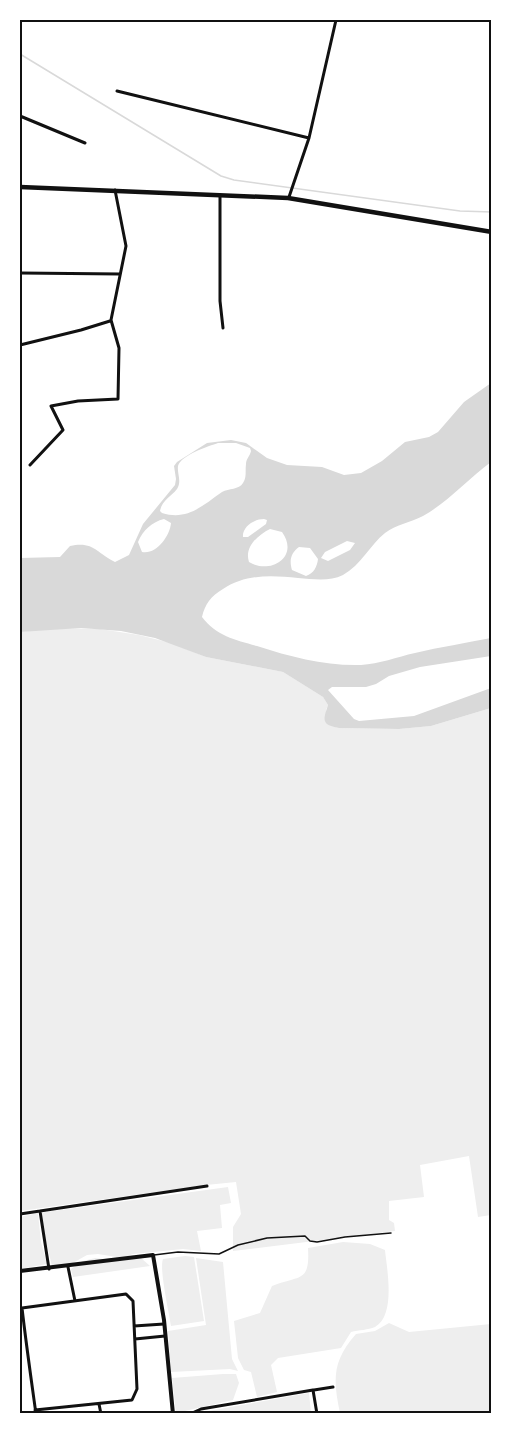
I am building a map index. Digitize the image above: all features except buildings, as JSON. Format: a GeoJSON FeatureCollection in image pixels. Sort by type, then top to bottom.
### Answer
{"type":"FeatureCollection","features":[{"type":"Feature","properties":{"kind":"main road"},"geometry":{"type":"LineString","coordinates":[[20,187],[288,198],[492,232]]}},
{"type":"Feature","properties":{"kind":"street"},"geometry":{"type":"LineString","coordinates":[[288,198],[309,138],[336,20]]}},
{"type":"Feature","properties":{"kind":"street"},"geometry":{"type":"LineString","coordinates":[[117,91],[309,138]]}},
{"type":"Feature","properties":{"kind":"street"},"geometry":{"type":"LineString","coordinates":[[20,116],[85,143]]}},
{"type":"Feature","properties":{"kind":"street"},"geometry":{"type":"LineString","coordinates":[[30,465],[63,430],[51,406],[78,401],[118,399],[119,348],[111,320],[126,246],[115,190]]}},
{"type":"Feature","properties":{"kind":"street"},"geometry":{"type":"LineString","coordinates":[[220,194],[220,301],[223,328]]}},
{"type":"Feature","properties":{"kind":"street"},"geometry":{"type":"LineString","coordinates":[[20,273],[120,274]]}},
{"type":"Feature","properties":{"kind":"street"},"geometry":{"type":"LineString","coordinates":[[20,345],[111,320]]}},
{"type":"Feature","properties":{"kind":"street"},"geometry":{"type":"LineString","coordinates":[[20,1214],[207,1186]]}},
{"type":"Feature","properties":{"kind":"street"},"geometry":{"type":"LineString","coordinates":[[40,1211],[49,1269]]}},
{"type":"Feature","properties":{"kind":"street"},"geometry":{"type":"LineString","coordinates":[[20,1271],[153,1255],[164,1324],[173,1413]]}},
{"type":"Feature","properties":{"kind":"street"},"geometry":{"type":"LineString","coordinates":[[68,1267],[75,1301]]}},
{"type":"Feature","properties":{"kind":"street"},"geometry":{"type":"LineString","coordinates":[[126,1294],[133,1301],[137,1389],[135,1395],[132,1400],[36,1412],[22,1308],[75,1301],[126,1294]]}},
{"type":"Feature","properties":{"kind":"street"},"geometry":{"type":"LineString","coordinates":[[134,1326],[164,1324]]}},
{"type":"Feature","properties":{"kind":"street"},"geometry":{"type":"LineString","coordinates":[[135,1339],[165,1336]]}},
{"type":"Feature","properties":{"kind":"street"},"geometry":{"type":"LineString","coordinates":[[190,1413],[234,1403],[333,1387]]}},
{"type":"Feature","properties":{"kind":"street"},"geometry":{"type":"LineString","coordinates":[[313,1390],[317,1413]]}},
{"type":"Feature","properties":{"kind":"street"},"geometry":{"type":"LineString","coordinates":[[99,1404],[101,1413]]}},
{"type":"Feature","properties":{"kind":"lane"},"geometry":{"type":"LineString","coordinates":[[153,1255],[178,1252],[219,1254],[238,1245],[267,1238],[305,1236],[310,1241],[317,1242],[391,1233]]}},
{"type":"Feature","properties":{"kind":"shaded area"},"geometry":{"type":"Polygon","coordinates":[[[491,383],[491,462],[449,497],[423,516],[385,533],[355,566],[343,575],[327,579],[268,576],[250,578],[223,589],[207,604],[202,617],[214,629],[234,639],[295,657],[334,664],[374,663],[491,638],[491,656],[420,667],[389,676],[366,687],[332,687],[328,690],[354,719],[359,721],[414,716],[491,688],[491,708],[431,726],[399,729],[339,728],[326,723],[325,714],[328,705],[323,697],[283,672],[206,657],[155,638],[121,631],[81,628],[20,632],[20,558],[60,557],[70,546],[78,545],[90,546],[115,562],[129,555],[143,524],[175,485],[174,466],[177,462],[207,443],[231,440],[246,443],[267,458],[287,465],[322,467],[344,475],[361,473],[382,461],[405,442],[429,437],[438,432],[464,402],[491,383]],[[218,443],[180,462],[178,486],[163,504],[160,511],[162,513],[180,515],[187,513],[222,492],[239,487],[243,483],[250,448],[236,443],[218,443]],[[164,519],[145,530],[138,542],[142,552],[157,548],[168,533],[171,523],[164,519]],[[256,520],[244,530],[243,537],[248,537],[266,524],[267,520],[256,520]],[[270,529],[253,542],[248,551],[248,557],[249,562],[266,566],[273,565],[285,556],[287,541],[282,532],[270,529]],[[347,541],[325,552],[321,558],[328,561],[350,550],[355,543],[347,541]],[[299,547],[291,560],[292,570],[306,576],[311,573],[318,559],[310,548],[299,547]]]}},
{"type":"Feature","properties":{"kind":"shaded area"},"geometry":{"type":"Polygon","coordinates":[[[58,628],[100,629],[139,635],[171,643],[206,657],[283,672],[323,697],[328,705],[326,710],[330,726],[339,728],[399,729],[431,726],[491,708],[491,1215],[478,1217],[469,1156],[420,1165],[424,1197],[389,1201],[389,1220],[394,1223],[395,1231],[233,1251],[233,1227],[241,1214],[236,1182],[20,1211],[20,632],[58,628]]]}},
{"type":"Feature","properties":{"kind":"shaded area"},"geometry":{"type":"Polygon","coordinates":[[[228,1187],[231,1203],[220,1205],[222,1228],[197,1231],[201,1251],[183,1249],[133,1254],[123,1258],[98,1254],[87,1255],[71,1264],[52,1266],[39,1213],[228,1187]]]}},
{"type":"Feature","properties":{"kind":"shaded area"},"geometry":{"type":"Polygon","coordinates":[[[38,1213],[41,1242],[47,1264],[20,1269],[20,1217],[38,1213]]]}},
{"type":"Feature","properties":{"kind":"shaded area"},"geometry":{"type":"Polygon","coordinates":[[[343,1242],[370,1244],[385,1250],[389,1292],[386,1313],[382,1321],[375,1327],[351,1332],[341,1348],[278,1358],[271,1365],[277,1392],[257,1397],[251,1372],[244,1370],[238,1358],[234,1321],[260,1313],[272,1286],[305,1273],[308,1248],[343,1242]]]}},
{"type":"Feature","properties":{"kind":"shaded area"},"geometry":{"type":"Polygon","coordinates":[[[194,1257],[204,1321],[171,1326],[163,1281],[163,1259],[194,1257]]]}},
{"type":"Feature","properties":{"kind":"shaded area"},"geometry":{"type":"Polygon","coordinates":[[[95,1258],[121,1261],[141,1258],[150,1266],[73,1277],[71,1269],[83,1261],[95,1258]]]}},
{"type":"Feature","properties":{"kind":"shaded area"},"geometry":{"type":"Polygon","coordinates":[[[196,1258],[223,1262],[232,1359],[238,1371],[230,1369],[171,1372],[168,1331],[206,1325],[196,1258]]]}},
{"type":"Feature","properties":{"kind":"shaded area"},"geometry":{"type":"Polygon","coordinates":[[[389,1323],[409,1332],[491,1324],[491,1413],[340,1413],[336,1391],[336,1371],[342,1353],[356,1334],[375,1331],[389,1323]]]}},
{"type":"Feature","properties":{"kind":"shaded area"},"geometry":{"type":"Polygon","coordinates":[[[236,1374],[239,1383],[233,1400],[176,1413],[172,1378],[236,1374]]]}},
{"type":"Feature","properties":{"kind":"shaded area"},"geometry":{"type":"Polygon","coordinates":[[[309,1393],[311,1413],[197,1413],[309,1393]]]}},
{"type":"Feature","properties":{"kind":"waterway"},"geometry":{"type":"LineString","coordinates":[[20,54],[221,176],[234,180],[460,211],[492,212]]}}]}
